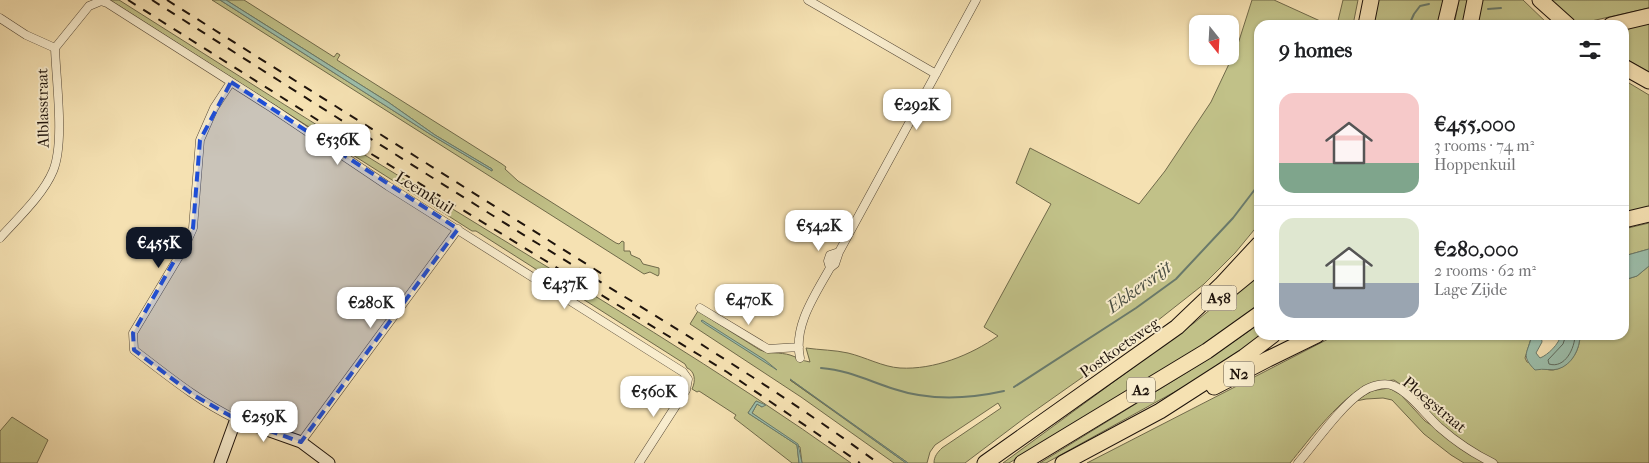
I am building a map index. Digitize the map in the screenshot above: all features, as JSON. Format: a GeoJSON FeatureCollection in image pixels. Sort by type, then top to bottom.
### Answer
{"type":"FeatureCollection","features":[{"type":"Feature","properties":{"kind":"highway"},"geometry":{"type":"LineString","coordinates":[[1367,20],[1371,0]]}},
{"type":"Feature","properties":{"kind":"highway"},"geometry":{"type":"LineString","coordinates":[[1446,20],[1451,0]]}},
{"type":"Feature","properties":{"kind":"highway"},"geometry":{"type":"LineString","coordinates":[[1471,20],[1476,0]]}},
{"type":"Feature","properties":{"kind":"highway"},"geometry":{"type":"LineString","coordinates":[[1540,0],[1562,20]]}},
{"type":"Feature","properties":{"kind":"highway"},"geometry":{"type":"LineString","coordinates":[[1629,21],[1649,16]]}},
{"type":"Feature","properties":{"kind":"highway"},"geometry":{"type":"LineString","coordinates":[[1629,69],[1649,81]]}},
{"type":"Feature","properties":{"kind":"highway"},"geometry":{"type":"LineString","coordinates":[[1629,219],[1649,214]]}},
{"type":"Feature","properties":{"kind":"highway","name":"Postkoetsweg"},"geometry":{"type":"LineString","coordinates":[[985,463],[1177,327],[1221,285],[1254,249]]}},
{"type":"Feature","properties":{"kind":"highway","name":"A58"},"geometry":{"type":"LineString","coordinates":[[1177,327],[1226,294],[1254,270]]}},
{"type":"Feature","properties":{"kind":"highway","name":"A2"},"geometry":{"type":"LineString","coordinates":[[1022,463],[1207,351],[1254,318]]}},
{"type":"Feature","properties":{"kind":"highway","name":"N2"},"geometry":{"type":"LineString","coordinates":[[1063,463],[1160,411],[1244,357],[1266,340]]}},
{"type":"Feature","properties":{"kind":"highway","name":"N2"},"geometry":{"type":"LineString","coordinates":[[1160,411],[1211,389],[1307,340]]}},
{"type":"Feature","properties":{"kind":"street"},"geometry":{"type":"LineString","coordinates":[[808,0],[936,74]]}},
{"type":"Feature","properties":{"kind":"street"},"geometry":{"type":"LineString","coordinates":[[800,358],[798,347],[802,324],[830,268],[835,264],[839,252],[976,0]]}},
{"type":"Feature","properties":{"kind":"street","name":"Leemkuil"},"geometry":{"type":"LineString","coordinates":[[55,48],[89,6],[100,1],[113,6],[388,186],[683,372],[688,379],[686,390],[638,463]]}},
{"type":"Feature","properties":{"kind":"street"},"geometry":{"type":"LineString","coordinates":[[0,18],[26,35],[55,48]]}},
{"type":"Feature","properties":{"kind":"street","name":"Alblasstraat"},"geometry":{"type":"LineString","coordinates":[[0,238],[38,194],[52,172],[57,157],[59,136],[55,48]]}},
{"type":"Feature","properties":{"kind":"street"},"geometry":{"type":"LineString","coordinates":[[231,82],[214,108],[202,132],[193,228],[184,248],[132,333],[134,350],[195,396],[236,419],[301,442],[328,463]]}},
{"type":"Feature","properties":{"kind":"street"},"geometry":{"type":"LineString","coordinates":[[301,442],[458,229]]}},
{"type":"Feature","properties":{"kind":"street"},"geometry":{"type":"LineString","coordinates":[[700,308],[768,349],[798,347]]}},
{"type":"Feature","properties":{"kind":"street","name":"Ploegstraat"},"geometry":{"type":"LineString","coordinates":[[1298,463],[1343,409],[1360,393],[1371,387],[1389,385],[1404,392],[1440,428],[1459,443],[1493,463]]}},
{"type":"Feature","properties":{"kind":"street"},"geometry":{"type":"LineString","coordinates":[[220,463],[236,419]]}},
{"type":"Feature","properties":{"kind":"highlighted area"},"geometry":{"type":"Polygon","coordinates":[[[231,82],[458,229],[301,442],[236,419],[195,396],[134,350],[133,333],[193,228],[200,140],[231,82]]]}},
{"type":"Feature","properties":{"kind":"green space"},"geometry":{"type":"Polygon","coordinates":[[[110,0],[119,0],[367,157],[653,332],[765,404],[763,405],[756,401],[748,413],[797,445],[799,463],[792,463],[734,418],[736,415],[699,391],[697,392],[692,389],[694,377],[692,371],[685,364],[476,231],[472,231],[110,0]]]}},
{"type":"Feature","properties":{"kind":"green space"},"geometry":{"type":"Polygon","coordinates":[[[212,0],[220,0],[433,136],[492,171],[492,169],[435,135],[388,102],[226,0],[244,0],[334,57],[337,53],[340,55],[337,60],[502,164],[518,181],[616,243],[624,242],[624,251],[630,251],[631,255],[640,259],[643,264],[659,268],[658,276],[650,272],[644,274],[212,0]]]}},
{"type":"Feature","properties":{"kind":"green space"},"geometry":{"type":"Polygon","coordinates":[[[1252,0],[1274,0],[1318,20],[1254,20],[1254,230],[1235,253],[1204,284],[1114,355],[965,463],[934,463],[935,456],[942,448],[1001,408],[998,403],[935,445],[930,452],[927,463],[908,463],[790,380],[906,463],[894,463],[801,397],[690,324],[698,311],[760,350],[786,354],[810,362],[806,348],[838,351],[887,366],[900,368],[926,367],[964,355],[998,336],[984,327],[1051,204],[1016,183],[1030,148],[1139,204],[1165,171],[1211,102],[1228,65],[1239,65],[1239,41],[1252,0]]]}},
{"type":"Feature","properties":{"kind":"green space"},"geometry":{"type":"Polygon","coordinates":[[[1343,0],[1358,0],[1354,20],[1338,20],[1343,0]]]}},
{"type":"Feature","properties":{"kind":"green space"},"geometry":{"type":"Polygon","coordinates":[[[1377,0],[1444,0],[1440,20],[1373,20],[1377,0]]]}},
{"type":"Feature","properties":{"kind":"green space"},"geometry":{"type":"Polygon","coordinates":[[[1459,0],[1472,0],[1467,20],[1455,20],[1459,0]]]}},
{"type":"Feature","properties":{"kind":"green space"},"geometry":{"type":"Polygon","coordinates":[[[1480,0],[1523,0],[1544,20],[1476,20],[1480,0]]]}},
{"type":"Feature","properties":{"kind":"green space"},"geometry":{"type":"Polygon","coordinates":[[[1551,0],[1649,0],[1649,8],[1596,20],[1574,20],[1551,0]]]}},
{"type":"Feature","properties":{"kind":"green space"},"geometry":{"type":"Polygon","coordinates":[[[1649,23],[1649,72],[1629,61],[1629,27],[1649,23]]]}},
{"type":"Feature","properties":{"kind":"green space"},"geometry":{"type":"Polygon","coordinates":[[[1629,83],[1649,95],[1649,208],[1629,214],[1629,83]]]}},
{"type":"Feature","properties":{"kind":"green space"},"geometry":{"type":"Polygon","coordinates":[[[1649,223],[1649,249],[1629,255],[1629,228],[1649,223]]]}},
{"type":"Feature","properties":{"kind":"green space"},"geometry":{"type":"Polygon","coordinates":[[[1649,266],[1649,463],[1499,463],[1461,440],[1441,425],[1406,388],[1394,380],[1371,384],[1349,397],[1327,418],[1290,463],[1087,463],[1326,340],[1530,340],[1525,358],[1527,362],[1547,369],[1559,368],[1564,366],[1573,357],[1580,340],[1629,340],[1629,278],[1637,276],[1649,266]]]}},
{"type":"Feature","properties":{"kind":"green space"},"geometry":{"type":"Polygon","coordinates":[[[1254,273],[1254,311],[1204,346],[1009,463],[1003,463],[1194,323],[1254,273]]]}},
{"type":"Feature","properties":{"kind":"green space"},"geometry":{"type":"Polygon","coordinates":[[[1254,327],[1254,340],[1258,340],[1214,370],[1046,463],[1040,463],[1210,358],[1254,327]]]}},
{"type":"Feature","properties":{"kind":"green space"},"geometry":{"type":"Polygon","coordinates":[[[1389,388],[1401,395],[1425,421],[1488,463],[1464,463],[1451,455],[1424,434],[1392,400],[1383,398],[1356,401],[1371,391],[1389,388]]]}},
{"type":"Feature","properties":{"kind":"green space"},"geometry":{"type":"Polygon","coordinates":[[[757,404],[762,407],[765,404],[851,463],[802,463],[800,447],[752,413],[757,404]]]}},
{"type":"Feature","properties":{"kind":"green space"},"geometry":{"type":"Polygon","coordinates":[[[12,417],[48,440],[37,463],[0,463],[0,431],[12,417]]]}},
{"type":"Feature","properties":{"kind":"water"},"geometry":{"type":"Polygon","coordinates":[[[220,0],[226,0],[388,102],[435,135],[492,169],[492,171],[433,136],[220,0]]]}},
{"type":"Feature","properties":{"kind":"water"},"geometry":{"type":"Polygon","coordinates":[[[1649,249],[1649,266],[1637,276],[1629,278],[1629,255],[1649,249]]]}},
{"type":"Feature","properties":{"kind":"water"},"geometry":{"type":"Polygon","coordinates":[[[702,320],[765,360],[777,370],[705,324],[702,320]]]}},
{"type":"Feature","properties":{"kind":"water"},"geometry":{"type":"Polygon","coordinates":[[[1530,340],[1542,340],[1536,353],[1540,358],[1553,349],[1559,340],[1580,340],[1577,351],[1571,360],[1556,370],[1535,370],[1526,357],[1530,340]]]}},
{"type":"Feature","properties":{"kind":"water"},"geometry":{"type":"Polygon","coordinates":[[[790,379],[908,463],[906,463],[790,379]]]}},
{"type":"Feature","properties":{"kind":"water"},"geometry":{"type":"Polygon","coordinates":[[[756,401],[766,405],[762,407],[757,404],[752,413],[798,444],[802,463],[799,463],[797,445],[748,413],[756,401]]]}},
{"type":"Feature","properties":{"kind":"waterway","name":"Ekkersrijt"},"geometry":{"type":"LineString","coordinates":[[1411,20],[1420,6],[1429,4]]}},
{"type":"Feature","properties":{"kind":"waterway","name":"Ekkersrijt"},"geometry":{"type":"LineString","coordinates":[[1488,9],[1501,8]]}},
{"type":"Feature","properties":{"kind":"waterway","name":"Ekkersrijt"},"geometry":{"type":"LineString","coordinates":[[1014,387],[1136,308],[1176,279],[1233,218],[1254,191]]}},
{"type":"Feature","properties":{"kind":"waterway","name":"Ekkersrijt"},"geometry":{"type":"LineString","coordinates":[[821,368],[849,373],[894,389],[921,396],[949,398],[977,396],[1004,391]]}},
{"type":"Feature","properties":{"kind":"railway"},"geometry":{"type":"LineString","coordinates":[[128,0],[373,155],[727,372],[860,463]]}},
{"type":"Feature","properties":{"kind":"railway"},"geometry":{"type":"LineString","coordinates":[[152,0],[484,210],[707,348],[794,404],[878,463]]}},
{"type":"Feature","properties":{"kind":"railway"},"geometry":{"type":"LineString","coordinates":[[167,0],[607,277]]}}]}
